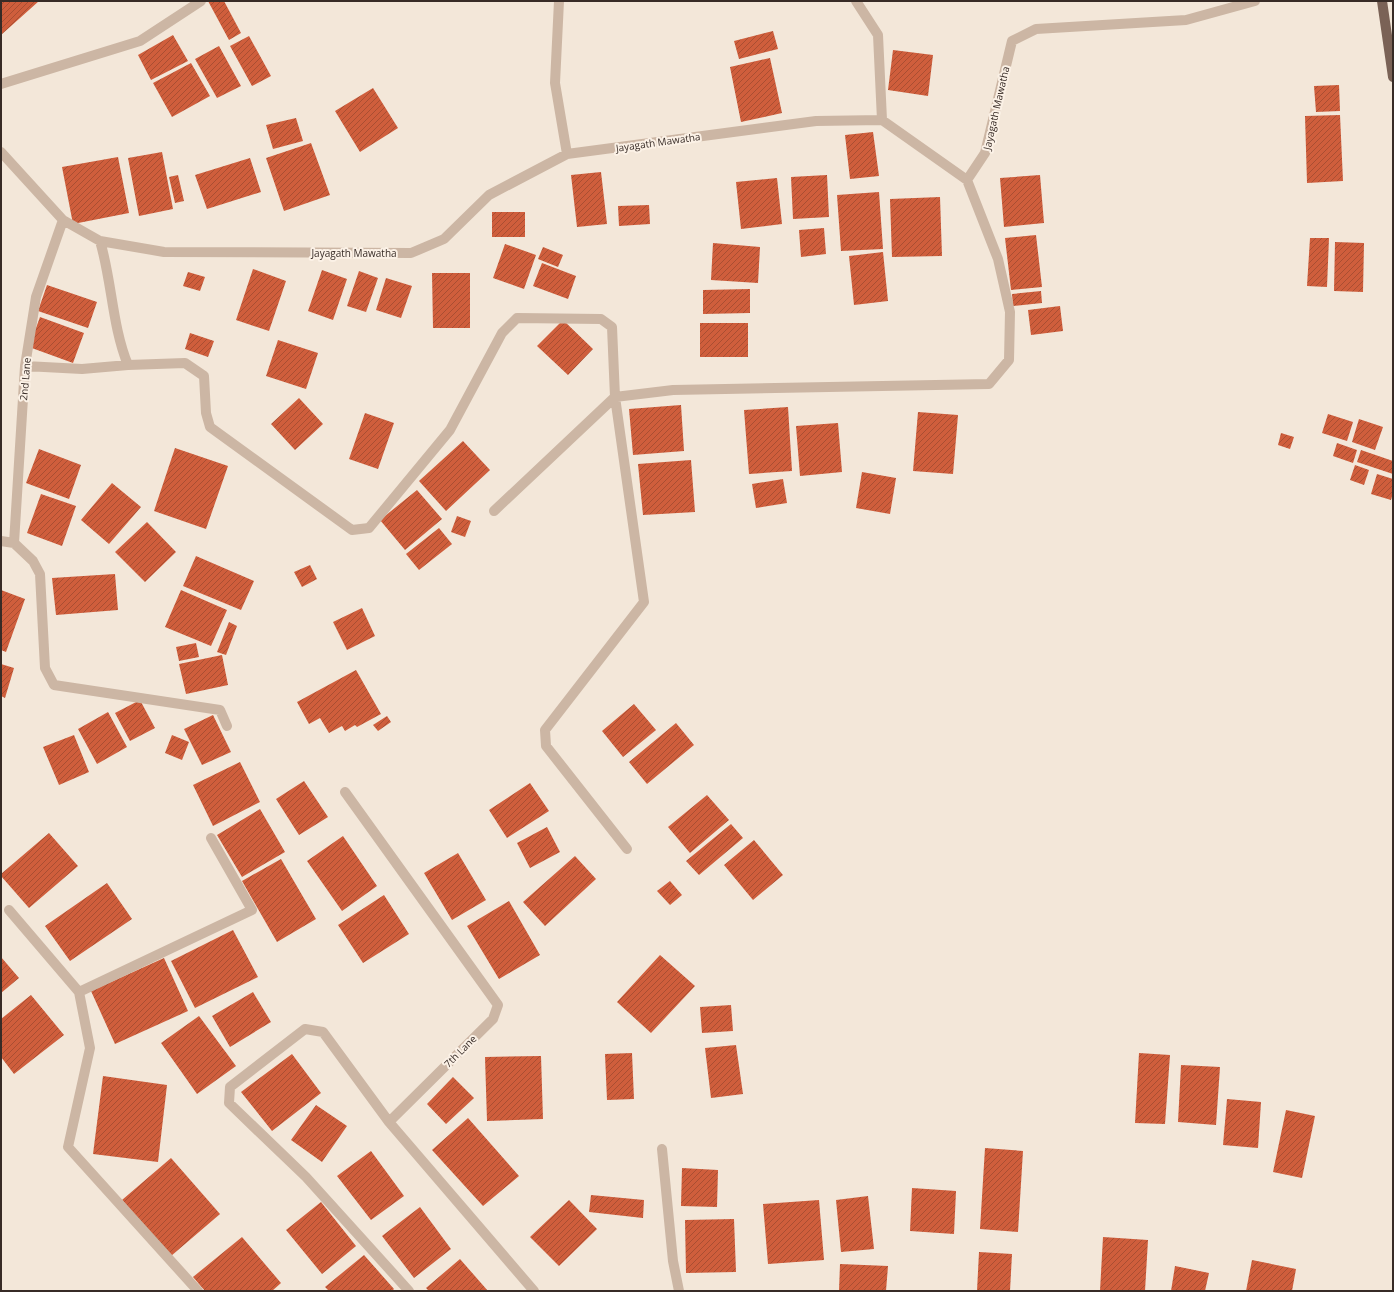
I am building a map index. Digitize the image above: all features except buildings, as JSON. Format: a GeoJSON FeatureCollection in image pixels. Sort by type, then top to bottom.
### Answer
{"type":"FeatureCollection","features":[{"type":"Feature","properties":{"kind":"main road"},"geometry":{"type":"LineString","coordinates":[[1382,1],[1390,28],[1393,77]]}},
{"type":"Feature","properties":{"kind":"street"},"geometry":{"type":"LineString","coordinates":[[1,84],[140,41],[201,1]]}},
{"type":"Feature","properties":{"kind":"street"},"geometry":{"type":"LineString","coordinates":[[559,1],[555,83],[567,154]]}},
{"type":"Feature","properties":{"kind":"street"},"geometry":{"type":"LineString","coordinates":[[494,511],[615,397],[674,390],[989,384],[1009,360],[1010,312],[998,259],[967,180],[882,120],[878,36],[856,1]]}},
{"type":"Feature","properties":{"kind":"street","name":"Jayagath Mawatha"},"geometry":{"type":"LineString","coordinates":[[967,180],[985,154],[1012,41],[1036,29],[1186,20],[1255,1]]}},
{"type":"Feature","properties":{"kind":"street","name":"Jayagath Mawatha"},"geometry":{"type":"LineString","coordinates":[[1,152],[63,220],[100,241],[164,252],[411,253],[444,239],[489,195],[567,154],[816,121],[882,120]]}},
{"type":"Feature","properties":{"kind":"street","name":"2nd Lane"},"geometry":{"type":"LineString","coordinates":[[14,543],[25,366],[36,296],[63,220]]}},
{"type":"Feature","properties":{"kind":"street"},"geometry":{"type":"LineString","coordinates":[[100,241],[115,308],[121,347],[128,364]]}},
{"type":"Feature","properties":{"kind":"street"},"geometry":{"type":"LineString","coordinates":[[25,366],[82,369],[128,364],[185,363],[204,376],[206,413],[210,427],[352,530],[369,528],[450,430],[502,333],[517,318],[601,319],[612,327],[615,397],[644,602],[545,730],[546,746],[628,849]]}},
{"type":"Feature","properties":{"kind":"street"},"geometry":{"type":"LineString","coordinates":[[1,541],[14,543],[33,561],[40,574],[45,668],[54,685],[220,710],[227,726]]}},
{"type":"Feature","properties":{"kind":"street","name":"7th Lane"},"geometry":{"type":"LineString","coordinates":[[345,792],[498,1004],[493,1019],[389,1122]]}},
{"type":"Feature","properties":{"kind":"street"},"geometry":{"type":"LineString","coordinates":[[79,992],[252,910],[212,838]]}},
{"type":"Feature","properties":{"kind":"street"},"geometry":{"type":"LineString","coordinates":[[9,910],[79,992],[90,1048],[68,1147],[198,1291]]}},
{"type":"Feature","properties":{"kind":"street"},"geometry":{"type":"LineString","coordinates":[[409,1291],[306,1177],[229,1103],[230,1088],[305,1029],[323,1032],[389,1122],[534,1291]]}},
{"type":"Feature","properties":{"kind":"street"},"geometry":{"type":"LineString","coordinates":[[662,1150],[673,1261],[679,1291]]}}]}
